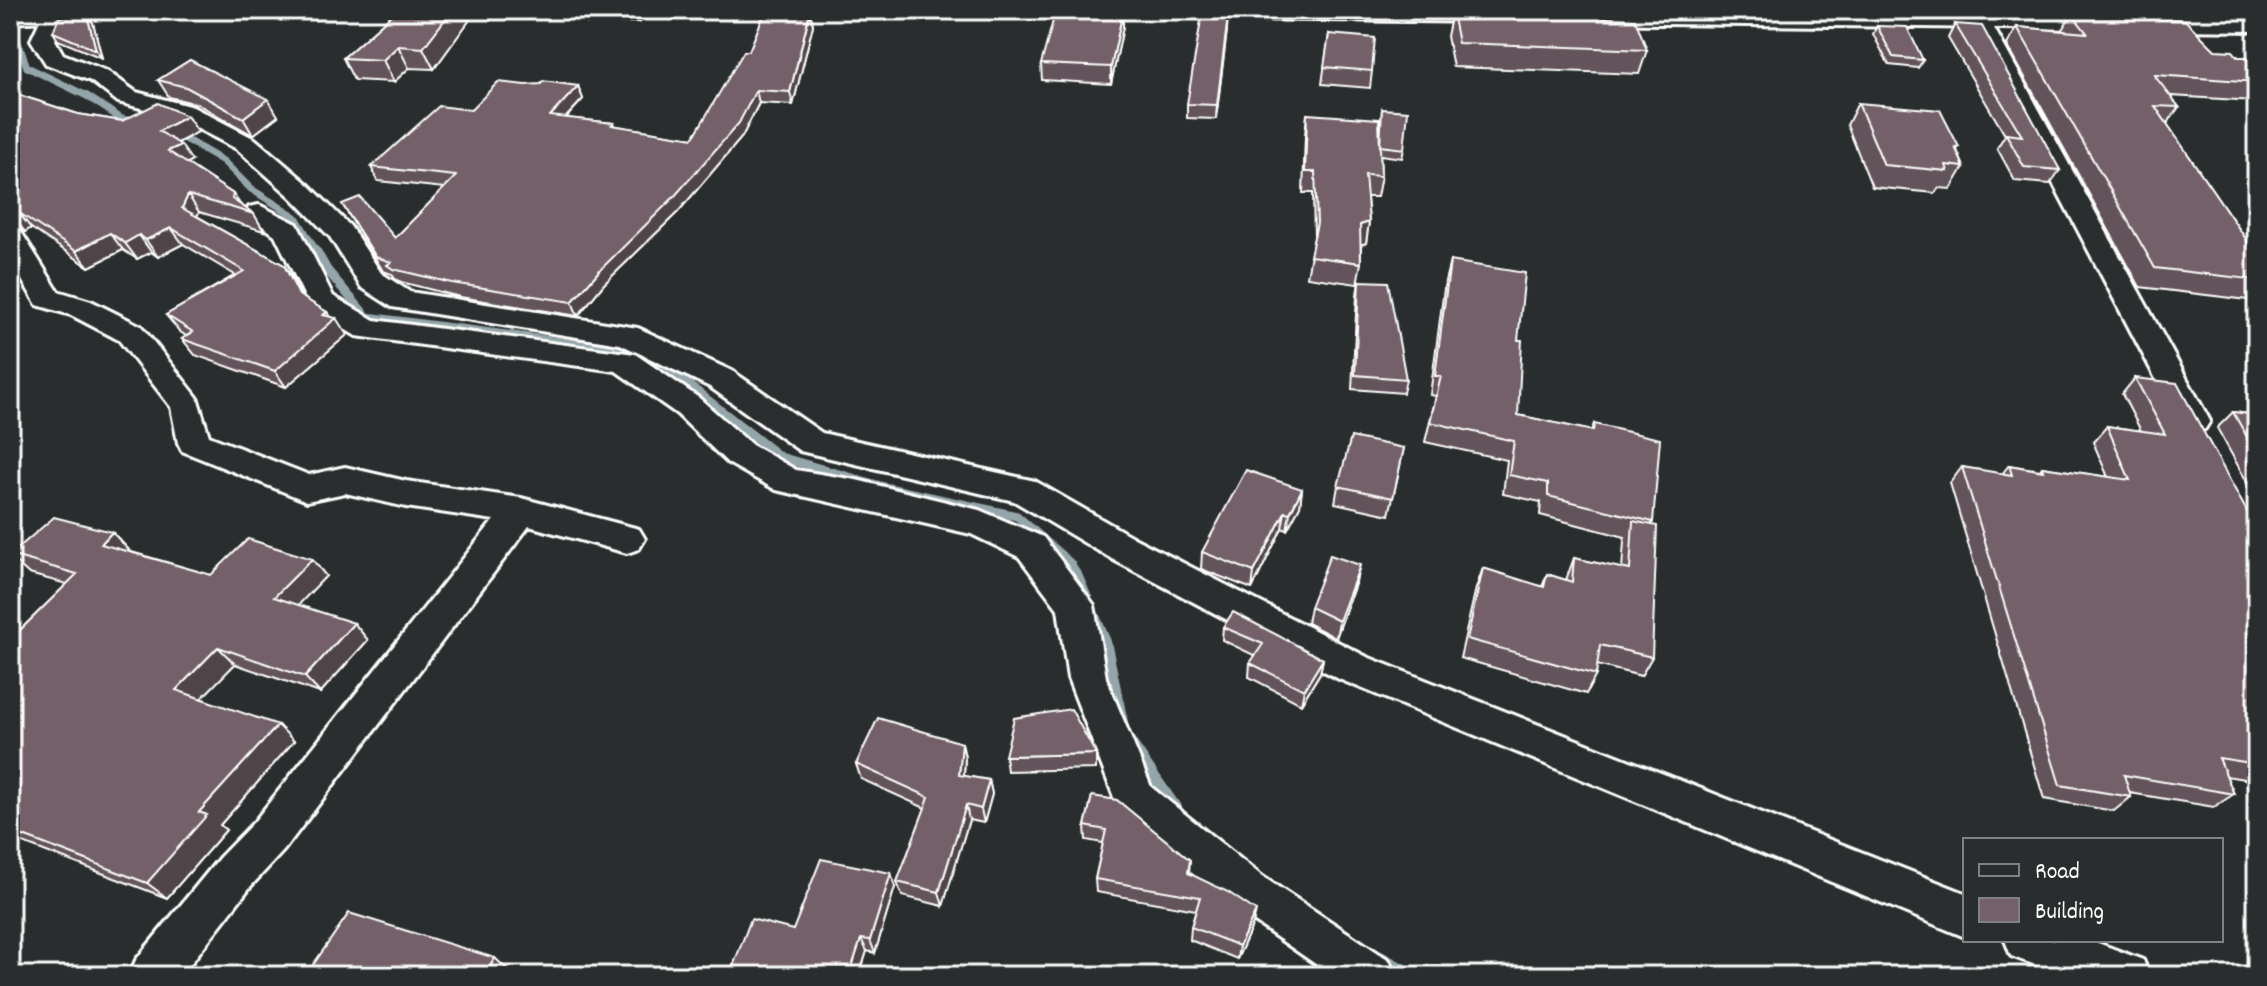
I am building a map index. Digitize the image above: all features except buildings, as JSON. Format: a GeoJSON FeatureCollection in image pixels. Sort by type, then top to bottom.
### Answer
{"type":"FeatureCollection","features":[{"type":"Feature","properties":{"kind":"main road"},"geometry":{"type":"LineString","coordinates":[[10,14],[64,10]]}},
{"type":"Feature","properties":{"kind":"main road"},"geometry":{"type":"LineString","coordinates":[[1229,10],[2257,22]]}},
{"type":"Feature","properties":{"kind":"street"},"geometry":{"type":"LineString","coordinates":[[64,10],[43,40],[54,59],[99,76],[127,97],[184,112],[246,144],[300,191],[340,232],[371,280],[402,300],[627,335],[633,351],[740,454],[788,481],[856,493],[979,523],[1031,547],[1076,605],[1087,678],[1135,800],[1248,892],[1373,976]]}},
{"type":"Feature","properties":{"kind":"street"},"geometry":{"type":"LineString","coordinates":[[1977,17],[2204,439]]}},
{"type":"Feature","properties":{"kind":"street"},"geometry":{"type":"LineString","coordinates":[[259,213],[287,230],[321,302],[362,326],[633,351],[721,379],[812,443],[1023,490],[1124,549],[1353,668],[1963,914]]}},
{"type":"Feature","properties":{"kind":"street"},"geometry":{"type":"LineString","coordinates":[[12,244],[47,298],[81,308],[130,333],[186,405],[194,443],[307,488],[345,480],[406,494],[521,511],[627,539]]}},
{"type":"Feature","properties":{"kind":"street"},"geometry":{"type":"LineString","coordinates":[[362,326],[392,294]]}},
{"type":"Feature","properties":{"kind":"street"},"geometry":{"type":"LineString","coordinates":[[152,976],[235,872],[269,836],[521,511]]}},
{"type":"Feature","properties":{"kind":"street"},"geometry":{"type":"LineString","coordinates":[[2033,942],[2127,976]]}},
{"type":"Feature","properties":{"kind":"waterway"},"geometry":{"type":"LineString","coordinates":[[14,31],[27,67],[87,96],[120,118],[137,123]]}},
{"type":"Feature","properties":{"kind":"waterway"},"geometry":{"type":"LineString","coordinates":[[175,133],[223,161],[251,189],[296,217],[318,254]]}},
{"type":"Feature","properties":{"kind":"waterway"},"geometry":{"type":"LineString","coordinates":[[317,252],[327,270],[367,317],[630,351],[690,386],[780,457],[884,487],[1017,516],[1071,564],[1077,577]]}},
{"type":"Feature","properties":{"kind":"waterway"},"geometry":{"type":"LineString","coordinates":[[1076,575],[1105,642],[1122,722]]}},
{"type":"Feature","properties":{"kind":"waterway"},"geometry":{"type":"LineString","coordinates":[[1129,741],[1179,813]]}},
{"type":"Feature","properties":{"kind":"waterway"},"geometry":{"type":"LineString","coordinates":[[1380,957],[1415,976]]}}]}
